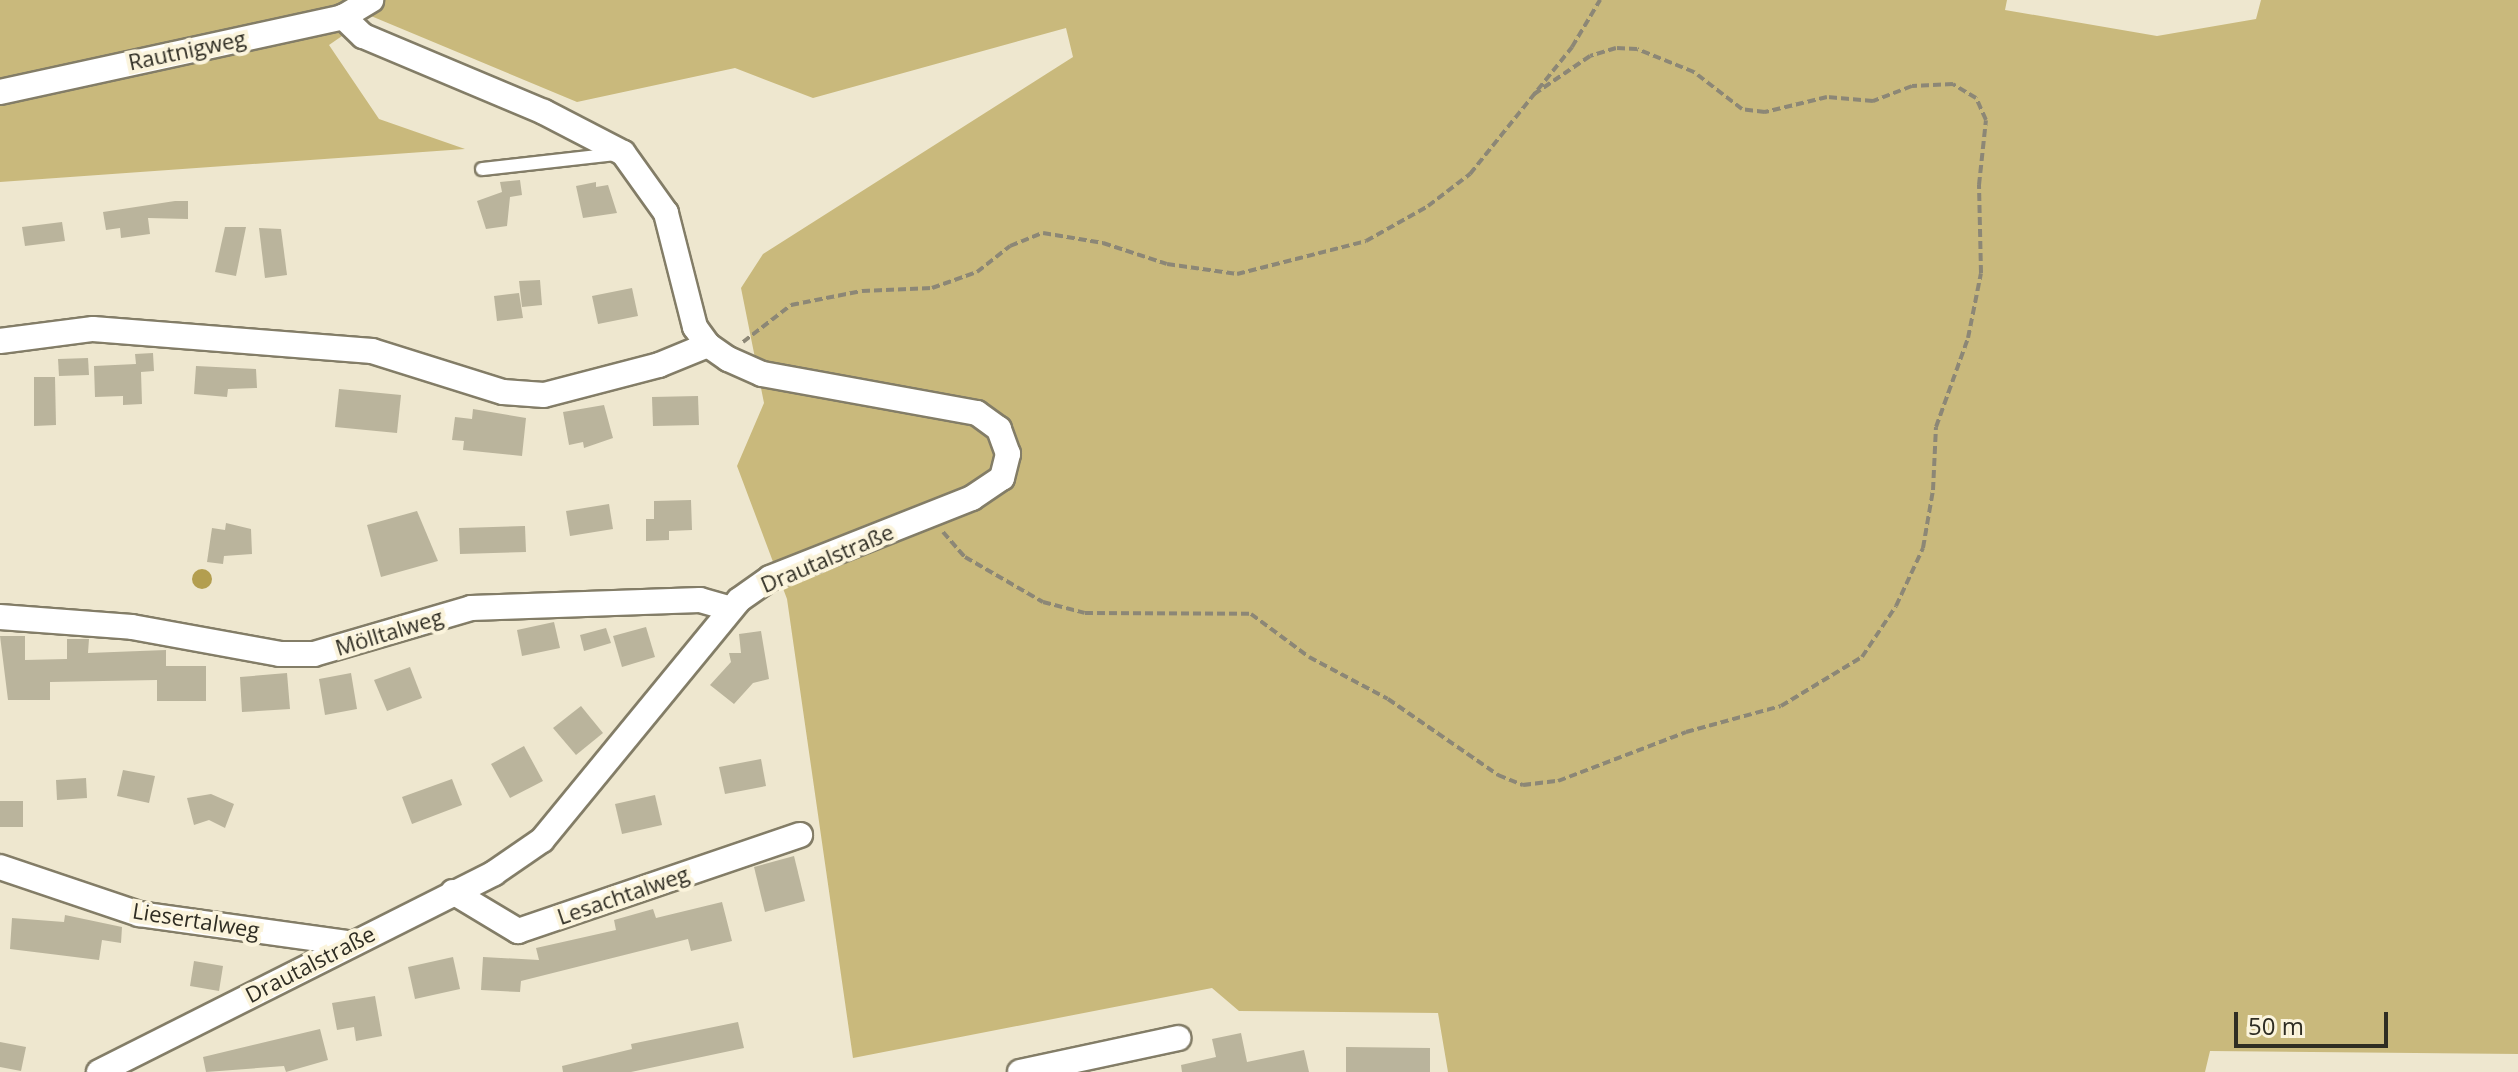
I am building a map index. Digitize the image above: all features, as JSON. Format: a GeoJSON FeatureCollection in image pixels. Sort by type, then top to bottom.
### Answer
{"type":"FeatureCollection","features":[{"type":"Feature","properties":{"kind":"street","name":"Rautnigweg"},"geometry":{"type":"LineString","coordinates":[[0,92],[343,17],[371,0]]}},
{"type":"Feature","properties":{"kind":"street","name":"Drautalstraße"},"geometry":{"type":"LineString","coordinates":[[99,1072],[453,892],[542,840],[731,609],[770,578],[941,510],[1002,478],[1008,454],[999,429],[977,413],[762,374],[728,359],[708,345],[688,306],[666,213],[623,153],[544,112],[363,36],[343,17]]}},
{"type":"Feature","properties":{"kind":"street"},"geometry":{"type":"LineString","coordinates":[[0,341],[93,329],[372,351],[503,392],[544,395],[659,365],[708,345]]}},
{"type":"Feature","properties":{"kind":"street","name":"Mölltalweg"},"geometry":{"type":"LineString","coordinates":[[0,617],[132,627],[280,654],[314,654],[471,608],[700,600],[731,609]]}},
{"type":"Feature","properties":{"kind":"street","name":"Lesachtalweg"},"geometry":{"type":"LineString","coordinates":[[453,892],[518,931],[800,835]]}},
{"type":"Feature","properties":{"kind":"street","name":"Liesertalweg"},"geometry":{"type":"LineString","coordinates":[[0,867],[139,914],[349,943]]}},
{"type":"Feature","properties":{"kind":"street"},"geometry":{"type":"LineString","coordinates":[[1020,1072],[1178,1038]]}},
{"type":"Feature","properties":{"kind":"lane"},"geometry":{"type":"LineString","coordinates":[[482,169],[623,153]]}},
{"type":"Feature","properties":{"kind":"path"},"geometry":{"type":"LineString","coordinates":[[728,359],[749,335],[791,305],[862,291],[932,288],[977,272],[1010,246],[1043,233],[1103,243],[1167,264],[1237,274],[1366,241],[1428,206],[1470,174],[1572,47],[1600,0]]}},
{"type":"Feature","properties":{"kind":"path"},"geometry":{"type":"LineString","coordinates":[[941,510],[940,529],[965,557],[1043,602],[1085,613],[1251,614],[1309,657],[1388,699],[1498,775],[1523,785],[1600,768],[1686,732],[1781,706],[1862,657],[1896,606],[1923,548],[1933,490],[1936,427],[1968,338],[1981,273],[1979,185],[1986,120],[1976,98],[1953,84],[1912,86],[1873,101],[1827,97],[1765,112],[1742,109],[1694,72],[1637,49],[1616,48],[1590,56],[1534,94]]}},
{"type":"Feature","properties":{"kind":"shaded area"},"geometry":{"type":"Polygon","coordinates":[[[0,0],[2007,0],[2005,10],[2157,36],[2256,19],[2261,0],[2518,0],[2518,1054],[2210,1051],[2205,1072],[1448,1072],[1438,1013],[1239,1011],[1212,988],[853,1058],[787,599],[737,466],[764,403],[741,288],[763,254],[1073,57],[1066,28],[813,98],[735,68],[577,102],[371,16],[329,45],[379,119],[465,149],[0,182],[0,0]]]}},
{"type":"Feature","properties":{"kind":"shaded area"},"geometry":{"type":"Polygon","coordinates":[[[202,569],[209,572],[212,579],[209,586],[202,589],[195,586],[192,579],[195,572],[202,569]]]}},
{"type":"Feature","properties":{"kind":"building"},"geometry":{"type":"Polygon","coordinates":[[[520,180],[522,195],[510,197],[507,226],[486,229],[477,201],[502,192],[500,182],[520,180]]]}},
{"type":"Feature","properties":{"kind":"building"},"geometry":{"type":"Polygon","coordinates":[[[596,182],[596,187],[608,185],[617,213],[583,218],[576,186],[596,182]]]}},
{"type":"Feature","properties":{"kind":"building"},"geometry":{"type":"Polygon","coordinates":[[[188,201],[188,219],[148,218],[150,234],[121,238],[120,228],[106,230],[103,212],[188,201]]]}},
{"type":"Feature","properties":{"kind":"building"},"geometry":{"type":"Polygon","coordinates":[[[62,222],[65,241],[25,246],[22,227],[62,222]]]}},
{"type":"Feature","properties":{"kind":"building"},"geometry":{"type":"Polygon","coordinates":[[[225,227],[246,227],[236,276],[215,272],[225,227]]]}},
{"type":"Feature","properties":{"kind":"building"},"geometry":{"type":"Polygon","coordinates":[[[259,228],[281,229],[287,275],[265,278],[259,228]]]}},
{"type":"Feature","properties":{"kind":"building"},"geometry":{"type":"Polygon","coordinates":[[[540,280],[542,305],[522,307],[519,281],[540,280]]]}},
{"type":"Feature","properties":{"kind":"building"},"geometry":{"type":"Polygon","coordinates":[[[632,288],[638,316],[598,324],[592,296],[632,288]]]}},
{"type":"Feature","properties":{"kind":"building"},"geometry":{"type":"Polygon","coordinates":[[[519,293],[523,318],[497,321],[494,296],[519,293]]]}},
{"type":"Feature","properties":{"kind":"building"},"geometry":{"type":"Polygon","coordinates":[[[153,353],[154,371],[141,372],[142,404],[123,405],[123,396],[95,397],[94,366],[136,364],[135,354],[153,353]]]}},
{"type":"Feature","properties":{"kind":"building"},"geometry":{"type":"Polygon","coordinates":[[[88,358],[89,375],[59,376],[58,359],[88,358]]]}},
{"type":"Feature","properties":{"kind":"building"},"geometry":{"type":"Polygon","coordinates":[[[196,366],[256,369],[257,388],[228,389],[227,397],[194,394],[196,366]]]}},
{"type":"Feature","properties":{"kind":"building"},"geometry":{"type":"Polygon","coordinates":[[[34,377],[55,377],[56,425],[34,426],[34,377]]]}},
{"type":"Feature","properties":{"kind":"building"},"geometry":{"type":"Polygon","coordinates":[[[339,389],[401,395],[397,433],[335,427],[339,389]]]}},
{"type":"Feature","properties":{"kind":"building"},"geometry":{"type":"Polygon","coordinates":[[[698,396],[699,425],[653,426],[652,397],[698,396]]]}},
{"type":"Feature","properties":{"kind":"building"},"geometry":{"type":"Polygon","coordinates":[[[604,405],[613,438],[584,448],[583,442],[569,445],[563,412],[604,405]]]}},
{"type":"Feature","properties":{"kind":"building"},"geometry":{"type":"Polygon","coordinates":[[[473,409],[526,418],[522,456],[463,450],[464,441],[452,440],[455,417],[472,419],[473,409]]]}},
{"type":"Feature","properties":{"kind":"building"},"geometry":{"type":"Polygon","coordinates":[[[691,500],[692,530],[669,531],[669,540],[646,541],[646,519],[654,519],[654,501],[691,500]]]}},
{"type":"Feature","properties":{"kind":"building"},"geometry":{"type":"Polygon","coordinates":[[[609,504],[613,529],[570,536],[566,511],[609,504]]]}},
{"type":"Feature","properties":{"kind":"building"},"geometry":{"type":"Polygon","coordinates":[[[417,511],[438,561],[381,577],[367,525],[417,511]]]}},
{"type":"Feature","properties":{"kind":"building"},"geometry":{"type":"Polygon","coordinates":[[[226,523],[251,529],[252,554],[224,556],[223,564],[207,562],[212,528],[225,530],[226,523]]]}},
{"type":"Feature","properties":{"kind":"building"},"geometry":{"type":"Polygon","coordinates":[[[525,526],[526,552],[460,554],[459,528],[525,526]]]}},
{"type":"Feature","properties":{"kind":"building"},"geometry":{"type":"Polygon","coordinates":[[[554,622],[560,648],[522,656],[517,630],[554,622]]]}},
{"type":"Feature","properties":{"kind":"building"},"geometry":{"type":"Polygon","coordinates":[[[646,627],[655,657],[622,667],[613,636],[646,627]]]}},
{"type":"Feature","properties":{"kind":"building"},"geometry":{"type":"Polygon","coordinates":[[[606,628],[611,643],[584,651],[580,635],[606,628]]]}},
{"type":"Feature","properties":{"kind":"building"},"geometry":{"type":"Polygon","coordinates":[[[761,631],[769,679],[753,683],[734,704],[710,685],[731,662],[729,653],[741,653],[739,634],[761,631]]]}},
{"type":"Feature","properties":{"kind":"building"},"geometry":{"type":"Polygon","coordinates":[[[0,636],[25,636],[25,660],[67,659],[67,639],[89,639],[88,653],[166,650],[166,666],[206,666],[206,701],[157,701],[157,680],[50,682],[50,700],[8,700],[0,636]]]}},
{"type":"Feature","properties":{"kind":"building"},"geometry":{"type":"Polygon","coordinates":[[[410,667],[422,698],[387,711],[374,680],[410,667]]]}},
{"type":"Feature","properties":{"kind":"building"},"geometry":{"type":"Polygon","coordinates":[[[287,673],[290,709],[242,712],[240,677],[287,673]]]}},
{"type":"Feature","properties":{"kind":"building"},"geometry":{"type":"Polygon","coordinates":[[[351,673],[357,709],[325,715],[319,679],[351,673]]]}},
{"type":"Feature","properties":{"kind":"building"},"geometry":{"type":"Polygon","coordinates":[[[581,706],[603,733],[576,755],[553,728],[581,706]]]}},
{"type":"Feature","properties":{"kind":"building"},"geometry":{"type":"Polygon","coordinates":[[[524,746],[543,781],[510,798],[491,764],[524,746]]]}},
{"type":"Feature","properties":{"kind":"building"},"geometry":{"type":"Polygon","coordinates":[[[761,759],[766,786],[725,794],[719,767],[761,759]]]}},
{"type":"Feature","properties":{"kind":"building"},"geometry":{"type":"Polygon","coordinates":[[[123,770],[155,776],[149,803],[117,796],[123,770]]]}},
{"type":"Feature","properties":{"kind":"building"},"geometry":{"type":"Polygon","coordinates":[[[86,778],[87,798],[57,800],[56,780],[86,778]]]}},
{"type":"Feature","properties":{"kind":"building"},"geometry":{"type":"Polygon","coordinates":[[[452,779],[462,805],[412,824],[402,797],[452,779]]]}},
{"type":"Feature","properties":{"kind":"building"},"geometry":{"type":"Polygon","coordinates":[[[211,794],[234,804],[225,828],[209,820],[194,825],[187,798],[211,794]]]}},
{"type":"Feature","properties":{"kind":"building"},"geometry":{"type":"Polygon","coordinates":[[[655,795],[662,825],[622,834],[615,804],[655,795]]]}},
{"type":"Feature","properties":{"kind":"building"},"geometry":{"type":"Polygon","coordinates":[[[0,801],[23,801],[23,827],[0,827],[0,801]]]}},
{"type":"Feature","properties":{"kind":"building"},"geometry":{"type":"Polygon","coordinates":[[[794,856],[805,901],[765,912],[754,867],[794,856]]]}},
{"type":"Feature","properties":{"kind":"building"},"geometry":{"type":"Polygon","coordinates":[[[722,902],[732,941],[691,951],[688,939],[521,981],[520,992],[481,990],[483,957],[539,960],[536,948],[616,930],[614,920],[653,909],[656,918],[722,902]]]}},
{"type":"Feature","properties":{"kind":"building"},"geometry":{"type":"Polygon","coordinates":[[[65,915],[122,927],[121,943],[102,940],[99,960],[10,949],[12,918],[64,922],[65,915]]]}},
{"type":"Feature","properties":{"kind":"building"},"geometry":{"type":"Polygon","coordinates":[[[453,957],[460,989],[415,999],[408,967],[453,957]]]}},
{"type":"Feature","properties":{"kind":"building"},"geometry":{"type":"Polygon","coordinates":[[[194,961],[223,966],[219,991],[190,986],[194,961]]]}},
{"type":"Feature","properties":{"kind":"building"},"geometry":{"type":"Polygon","coordinates":[[[375,996],[382,1036],[356,1041],[354,1027],[337,1030],[332,1003],[375,996]]]}},
{"type":"Feature","properties":{"kind":"building"},"geometry":{"type":"Polygon","coordinates":[[[738,1022],[744,1048],[631,1072],[563,1072],[562,1066],[632,1049],[631,1044],[738,1022]]]}},
{"type":"Feature","properties":{"kind":"building"},"geometry":{"type":"Polygon","coordinates":[[[320,1029],[328,1060],[286,1072],[284,1066],[206,1072],[203,1057],[320,1029]]]}},
{"type":"Feature","properties":{"kind":"building"},"geometry":{"type":"Polygon","coordinates":[[[1241,1033],[1247,1062],[1304,1050],[1309,1072],[1182,1072],[1181,1065],[1216,1057],[1212,1039],[1241,1033]]]}},
{"type":"Feature","properties":{"kind":"building"},"geometry":{"type":"Polygon","coordinates":[[[0,1042],[26,1047],[21,1071],[0,1067],[0,1042]]]}},
{"type":"Feature","properties":{"kind":"building"},"geometry":{"type":"Polygon","coordinates":[[[1346,1047],[1430,1048],[1430,1072],[1346,1072],[1346,1047]]]}}]}
